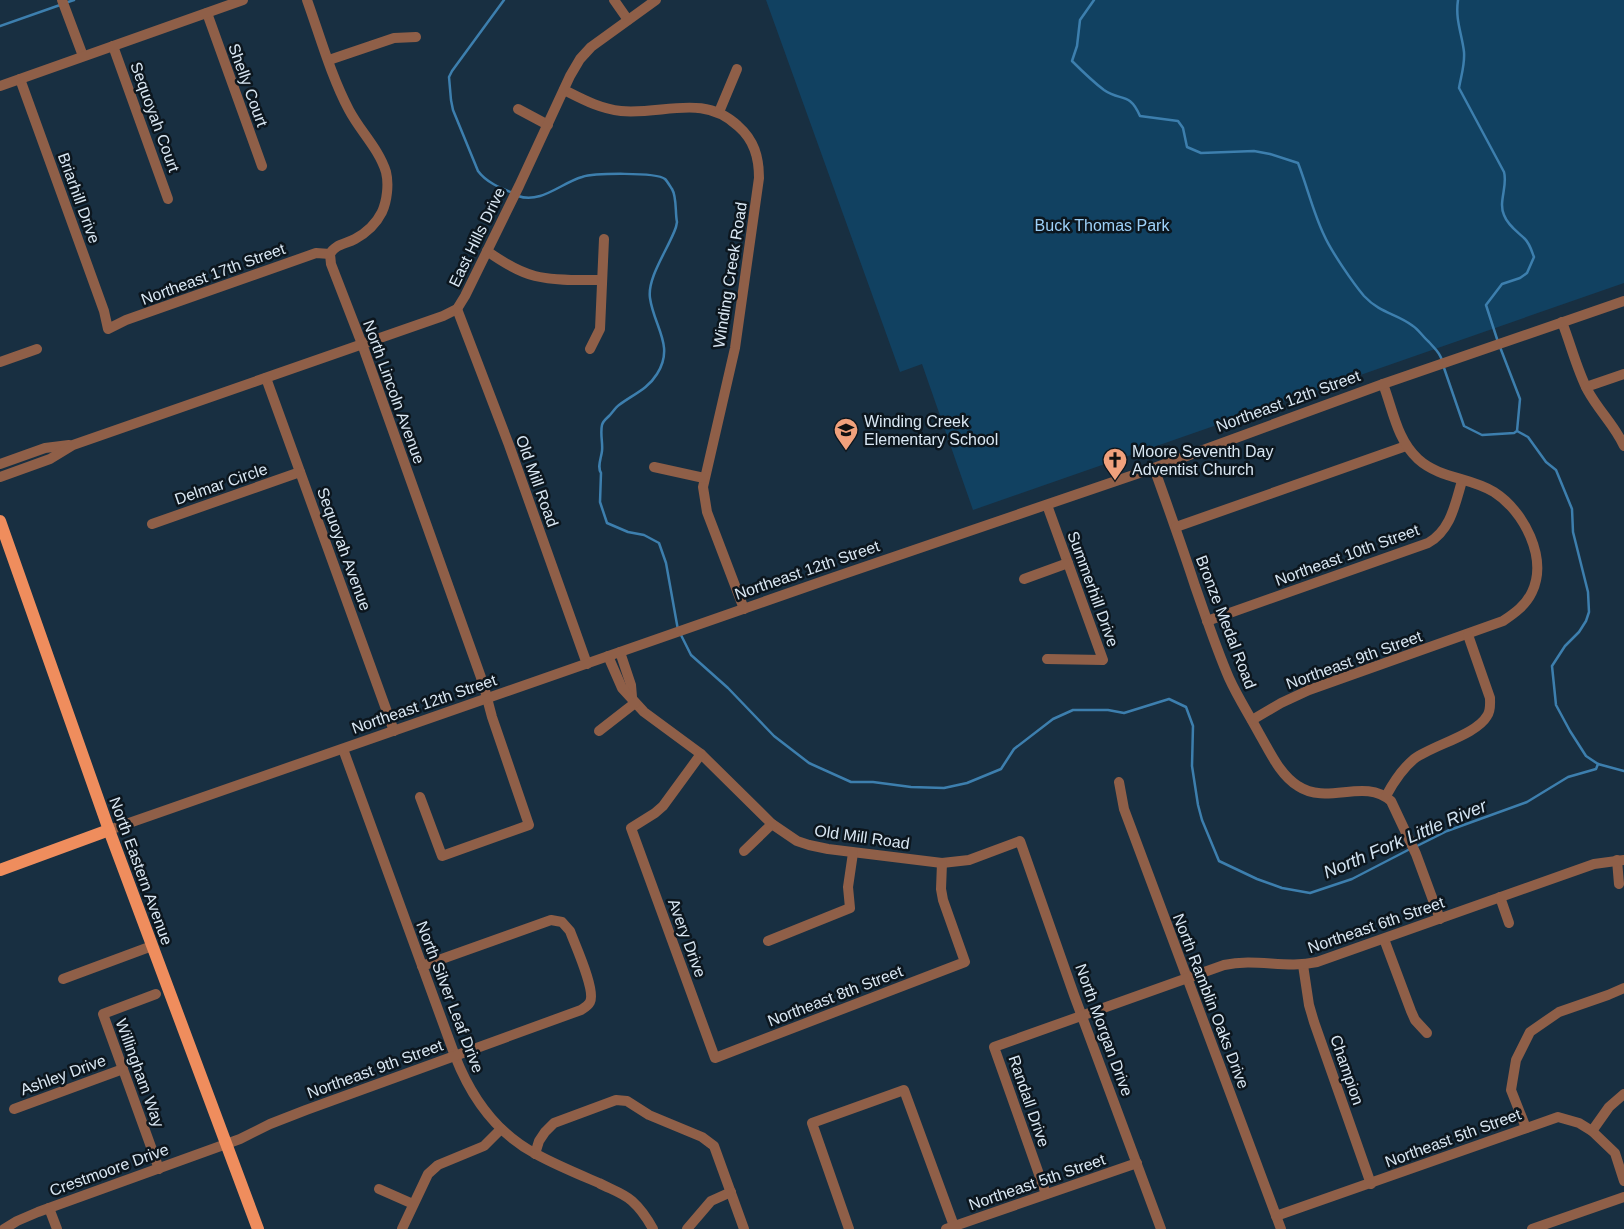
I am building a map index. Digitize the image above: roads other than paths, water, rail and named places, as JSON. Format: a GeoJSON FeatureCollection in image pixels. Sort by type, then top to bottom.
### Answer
{"type":"FeatureCollection","features":[{"type":"Feature","properties":{"kind":"main road","name":"North Eastern Avenue"},"geometry":{"type":"LineString","coordinates":[[0,521],[109,830],[258,1229]]}},
{"type":"Feature","properties":{"kind":"main road","name":"Northeast 12th Street"},"geometry":{"type":"LineString","coordinates":[[0,870],[109,830]]}},
{"type":"Feature","properties":{"kind":"street"},"geometry":{"type":"LineString","coordinates":[[62,0],[83,56]]}},
{"type":"Feature","properties":{"kind":"street"},"geometry":{"type":"LineString","coordinates":[[0,86],[243,0]]}},
{"type":"Feature","properties":{"kind":"street"},"geometry":{"type":"LineString","coordinates":[[307,0],[349,111],[383,164],[387,177],[386,203],[374,224],[360,236],[334,248],[330,254]]}},
{"type":"Feature","properties":{"kind":"street"},"geometry":{"type":"LineString","coordinates":[[614,0],[628,20]]}},
{"type":"Feature","properties":{"kind":"street","name":"East Hills Drive"},"geometry":{"type":"LineString","coordinates":[[0,477],[50,459],[73,445],[443,316],[457,309],[507,211],[570,76],[585,53],[599,40],[656,0]]}},
{"type":"Feature","properties":{"kind":"street","name":"Shelly Court"},"geometry":{"type":"LineString","coordinates":[[206,13],[262,166]]}},
{"type":"Feature","properties":{"kind":"street"},"geometry":{"type":"LineString","coordinates":[[329,60],[394,38],[416,38]]}},
{"type":"Feature","properties":{"kind":"street","name":"Sequoyah Court"},"geometry":{"type":"LineString","coordinates":[[113,46],[168,198]]}},
{"type":"Feature","properties":{"kind":"street"},"geometry":{"type":"LineString","coordinates":[[719,112],[737,69]]}},
{"type":"Feature","properties":{"kind":"street","name":"Briarhill Drive"},"geometry":{"type":"LineString","coordinates":[[20,79],[104,311],[108,329]]}},
{"type":"Feature","properties":{"kind":"street","name":"Winding Creek Road"},"geometry":{"type":"LineString","coordinates":[[564,90],[598,106],[617,110],[711,109],[719,112],[741,128],[752,144],[758,160],[759,178],[735,348],[704,478],[707,512],[744,609]]}},
{"type":"Feature","properties":{"kind":"street"},"geometry":{"type":"LineString","coordinates":[[518,109],[548,124]]}},
{"type":"Feature","properties":{"kind":"street"},"geometry":{"type":"LineString","coordinates":[[590,349],[600,329],[604,238]]}},
{"type":"Feature","properties":{"kind":"street"},"geometry":{"type":"LineString","coordinates":[[487,251],[498,259],[532,275],[544,278],[601,280]]}},
{"type":"Feature","properties":{"kind":"street","name":"Northeast 17th Street"},"geometry":{"type":"LineString","coordinates":[[108,329],[135,317],[316,253],[330,254]]}},
{"type":"Feature","properties":{"kind":"street","name":"North Lincoln Avenue"},"geometry":{"type":"LineString","coordinates":[[330,254],[331,264],[362,344],[483,683],[492,717],[529,825],[442,856],[420,797]]}},
{"type":"Feature","properties":{"kind":"street","name":"Northeast 12th Street"},"geometry":{"type":"LineString","coordinates":[[109,830],[1154,468],[1383,384],[1624,301]]}},
{"type":"Feature","properties":{"kind":"street","name":"Old Mill Road"},"geometry":{"type":"LineString","coordinates":[[457,309],[587,664]]}},
{"type":"Feature","properties":{"kind":"street"},"geometry":{"type":"LineString","coordinates":[[1562,322],[1586,387],[1597,406],[1616,430],[1624,446]]}},
{"type":"Feature","properties":{"kind":"street"},"geometry":{"type":"LineString","coordinates":[[0,362],[37,349]]}},
{"type":"Feature","properties":{"kind":"street"},"geometry":{"type":"LineString","coordinates":[[1586,387],[1624,374]]}},
{"type":"Feature","properties":{"kind":"street","name":"Sequoyah Avenue"},"geometry":{"type":"LineString","coordinates":[[266,378],[394,732]]}},
{"type":"Feature","properties":{"kind":"street"},"geometry":{"type":"LineString","coordinates":[[1176,527],[1406,446],[1383,384]]}},
{"type":"Feature","properties":{"kind":"street","name":"East Hills Drive"},"geometry":{"type":"LineString","coordinates":[[0,464],[45,448],[73,445]]}},
{"type":"Feature","properties":{"kind":"street","name":"Northeast 9th Street"},"geometry":{"type":"LineString","coordinates":[[1252,720],[1286,700],[1309,690],[1503,622],[1522,606],[1529,597],[1535,582],[1536,564],[1531,540],[1515,511],[1496,493],[1474,483],[1462,481],[1432,470],[1406,446]]}},
{"type":"Feature","properties":{"kind":"street"},"geometry":{"type":"LineString","coordinates":[[654,467],[704,478]]}},
{"type":"Feature","properties":{"kind":"street","name":"Bronze Medal Road"},"geometry":{"type":"LineString","coordinates":[[1154,468],[1207,621],[1229,678],[1283,773],[1298,787],[1309,792],[1324,795],[1370,790],[1386,796]]}},
{"type":"Feature","properties":{"kind":"street","name":"Delmar Circle"},"geometry":{"type":"LineString","coordinates":[[152,524],[300,472]]}},
{"type":"Feature","properties":{"kind":"street","name":"Northeast 10th Street"},"geometry":{"type":"LineString","coordinates":[[1207,621],[1428,543],[1435,539],[1447,525],[1462,481]]}},
{"type":"Feature","properties":{"kind":"street","name":"Summerhill Drive"},"geometry":{"type":"LineString","coordinates":[[1047,505],[1103,660],[1047,659]]}},
{"type":"Feature","properties":{"kind":"street"},"geometry":{"type":"LineString","coordinates":[[1024,578],[1068,563]]}},
{"type":"Feature","properties":{"kind":"street"},"geometry":{"type":"LineString","coordinates":[[1440,919],[1407,832],[1391,801],[1386,796],[1398,777],[1413,760],[1442,743],[1479,726],[1488,716],[1490,698],[1468,634]]}},
{"type":"Feature","properties":{"kind":"street"},"geometry":{"type":"LineString","coordinates":[[599,731],[633,700],[631,684],[620,652]]}},
{"type":"Feature","properties":{"kind":"street","name":"Old Mill Road"},"geometry":{"type":"LineString","coordinates":[[608,656],[622,688],[654,721],[701,754],[772,824],[797,840],[809,845],[853,852],[942,863],[969,860],[1020,841]]}},
{"type":"Feature","properties":{"kind":"street","name":"North Silver Leaf Drive"},"geometry":{"type":"LineString","coordinates":[[343,749],[454,1056],[473,1094],[501,1129],[535,1154],[627,1197],[644,1214],[653,1229]]}},
{"type":"Feature","properties":{"kind":"street","name":"Avery Drive"},"geometry":{"type":"LineString","coordinates":[[701,754],[663,806],[631,828],[715,1058]]}},
{"type":"Feature","properties":{"kind":"street","name":"North Ramblin Oaks Drive"},"geometry":{"type":"LineString","coordinates":[[1119,782],[1124,809],[1280,1229]]}},
{"type":"Feature","properties":{"kind":"street"},"geometry":{"type":"LineString","coordinates":[[744,851],[772,824]]}},
{"type":"Feature","properties":{"kind":"street","name":"North Morgan Drive"},"geometry":{"type":"LineString","coordinates":[[1020,841],[1051,931],[1161,1229]]}},
{"type":"Feature","properties":{"kind":"street"},"geometry":{"type":"LineString","coordinates":[[768,941],[850,908],[848,887],[853,852]]}},
{"type":"Feature","properties":{"kind":"street"},"geometry":{"type":"LineString","coordinates":[[1619,884],[1620,860]]}},
{"type":"Feature","properties":{"kind":"street","name":"Northeast 6th Street"},"geometry":{"type":"LineString","coordinates":[[994,1047],[1210,969],[1249,961],[1291,966],[1323,960],[1594,864],[1620,860]]}},
{"type":"Feature","properties":{"kind":"street","name":"Northeast 8th Street"},"geometry":{"type":"LineString","coordinates":[[715,1058],[965,962],[943,900],[941,889],[942,863]]}},
{"type":"Feature","properties":{"kind":"street"},"geometry":{"type":"LineString","coordinates":[[1500,897],[1509,923]]}},
{"type":"Feature","properties":{"kind":"street","name":"Northeast 9th Street"},"geometry":{"type":"LineString","coordinates":[[227,1144],[299,1113],[581,1010],[590,1002],[590,985],[570,931],[565,924],[557,920],[533,926],[422,966]]}},
{"type":"Feature","properties":{"kind":"street"},"geometry":{"type":"LineString","coordinates":[[1384,939],[1415,1020],[1427,1033]]}},
{"type":"Feature","properties":{"kind":"street"},"geometry":{"type":"LineString","coordinates":[[63,979],[152,946]]}},
{"type":"Feature","properties":{"kind":"street","name":"Champion"},"geometry":{"type":"LineString","coordinates":[[1303,965],[1314,1022],[1371,1184]]}},
{"type":"Feature","properties":{"kind":"street"},"geometry":{"type":"LineString","coordinates":[[1526,1128],[1511,1090],[1516,1060],[1530,1032],[1559,1012],[1624,988]]}},
{"type":"Feature","properties":{"kind":"street","name":"Willingham Way"},"geometry":{"type":"LineString","coordinates":[[156,994],[102,1014],[159,1168]]}},
{"type":"Feature","properties":{"kind":"street","name":"Randall Drive"},"geometry":{"type":"LineString","coordinates":[[994,1047],[1046,1194]]}},
{"type":"Feature","properties":{"kind":"street","name":"Ashley Drive"},"geometry":{"type":"LineString","coordinates":[[14,1109],[123,1069]]}},
{"type":"Feature","properties":{"kind":"street"},"geometry":{"type":"LineString","coordinates":[[849,1229],[812,1123],[904,1090],[950,1228]]}},
{"type":"Feature","properties":{"kind":"street"},"geometry":{"type":"LineString","coordinates":[[1592,1132],[1609,1107],[1624,1094]]}},
{"type":"Feature","properties":{"kind":"street"},"geometry":{"type":"LineString","coordinates":[[535,1154],[539,1141],[554,1123],[616,1100],[633,1103],[649,1115],[702,1137],[709,1142],[716,1151],[744,1229]]}},
{"type":"Feature","properties":{"kind":"street","name":"Northeast 5th Street"},"geometry":{"type":"LineString","coordinates":[[1276,1216],[1558,1117],[1580,1123],[1616,1153],[1624,1181]]}},
{"type":"Feature","properties":{"kind":"street"},"geometry":{"type":"LineString","coordinates":[[402,1229],[424,1180],[434,1168],[484,1146],[501,1129]]}},
{"type":"Feature","properties":{"kind":"street","name":"Crestmoore Drive"},"geometry":{"type":"LineString","coordinates":[[4,1229],[17,1221],[49,1208],[227,1144]]}},
{"type":"Feature","properties":{"kind":"street","name":"Northeast 5th Street"},"geometry":{"type":"LineString","coordinates":[[950,1228],[1137,1163]]}},
{"type":"Feature","properties":{"kind":"street"},"geometry":{"type":"LineString","coordinates":[[379,1188],[413,1204]]}},
{"type":"Feature","properties":{"kind":"street"},"geometry":{"type":"LineString","coordinates":[[687,1229],[711,1201],[731,1192]]}},
{"type":"Feature","properties":{"kind":"street"},"geometry":{"type":"LineString","coordinates":[[1532,1229],[1624,1197]]}},
{"type":"Feature","properties":{"kind":"street"},"geometry":{"type":"LineString","coordinates":[[49,1208],[57,1229]]}},
{"type":"Feature","properties":{"kind":"waterway"},"geometry":{"type":"LineString","coordinates":[[65,3],[74,0]]}},
{"type":"Feature","properties":{"kind":"waterway","name":"North Fork Little River"},"geometry":{"type":"LineString","coordinates":[[504,0],[449,77],[453,110],[478,171],[498,187],[513,193]]}},
{"type":"Feature","properties":{"kind":"waterway"},"geometry":{"type":"LineString","coordinates":[[1094,0],[1080,20],[1077,46],[1072,61],[1104,90],[1132,103],[1140,116],[1178,121],[1183,128],[1187,147],[1201,153],[1254,151],[1298,163],[1327,242],[1354,283],[1370,302],[1415,328],[1437,350],[1442,360]]}},
{"type":"Feature","properties":{"kind":"waterway"},"geometry":{"type":"LineString","coordinates":[[1458,0],[1458,20],[1464,57],[1459,88],[1504,172],[1505,183],[1502,205],[1504,215],[1511,226],[1527,241],[1534,257],[1527,273],[1520,278],[1502,284],[1486,305],[1498,342]]}},
{"type":"Feature","properties":{"kind":"waterway"},"geometry":{"type":"LineString","coordinates":[[0,26],[60,5]]}},
{"type":"Feature","properties":{"kind":"waterway","name":"North Fork Little River"},"geometry":{"type":"LineString","coordinates":[[518,196],[526,198],[535,197],[551,192],[582,177],[611,174],[638,174],[659,177],[665,179],[674,192],[676,227],[655,272],[650,290],[652,308],[664,345],[662,364],[649,384],[618,406],[603,422],[601,432],[602,451],[599,466],[601,473],[600,502],[607,523],[628,532],[644,535],[659,543],[666,563],[678,630]]}},
{"type":"Feature","properties":{"kind":"waterway"},"geometry":{"type":"LineString","coordinates":[[1500,347],[1520,399],[1517,431]]}},
{"type":"Feature","properties":{"kind":"waterway"},"geometry":{"type":"LineString","coordinates":[[1443,365],[1464,426],[1482,435],[1514,433],[1517,431],[1528,437],[1546,462],[1556,470],[1572,509],[1573,532],[1588,592],[1589,612],[1579,632],[1565,646],[1552,666],[1556,705],[1586,756],[1598,764],[1624,771]]}},
{"type":"Feature","properties":{"kind":"waterway","name":"North Fork Little River"},"geometry":{"type":"LineString","coordinates":[[681,635],[691,655],[728,688],[774,736],[809,763],[851,782],[944,788],[967,783],[1001,769],[1014,749],[1053,719],[1073,710],[1108,710],[1124,713],[1169,699],[1186,707],[1193,726],[1192,766],[1198,805],[1202,820],[1219,861],[1257,879],[1282,888],[1310,893],[1352,879],[1410,849]]}},
{"type":"Feature","properties":{"kind":"waterway","name":"North Fork Little River"},"geometry":{"type":"LineString","coordinates":[[1415,847],[1447,831],[1527,802],[1568,777],[1596,769],[1598,764]]}},
{"type":"Feature","properties":{"kind":"place","name":"Winding Creek Elementary School"},"geometry":{"type":"Point","coordinates":[846,451]}},
{"type":"Feature","properties":{"kind":"place","name":"Moore Seventh Day Adventist Church"},"geometry":{"type":"Point","coordinates":[1115,481]}},
{"type":"Feature","properties":{"kind":"park label","name":"Buck Thomas Park"},"geometry":{"type":"Point","coordinates":[1102,225]}}]}
